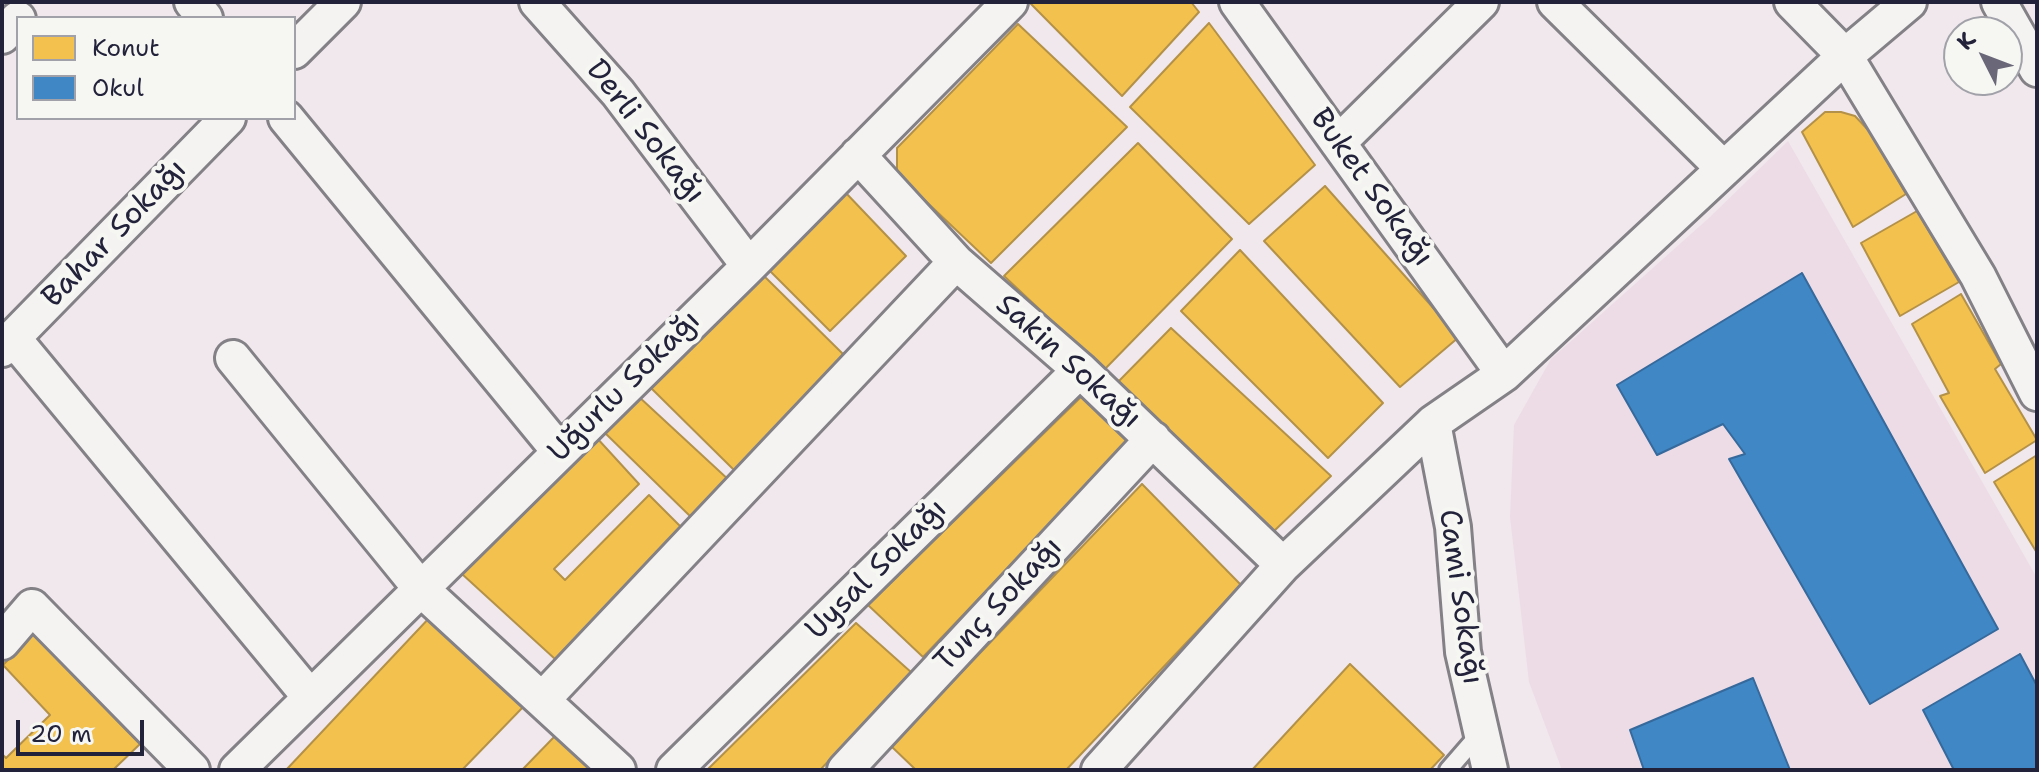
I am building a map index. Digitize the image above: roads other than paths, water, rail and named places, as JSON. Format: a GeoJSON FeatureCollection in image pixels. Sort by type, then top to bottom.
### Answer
{"type":"FeatureCollection","features":[{"type":"Feature","properties":{"kind":"street"},"geometry":{"type":"LineString","coordinates":[[296,49],[343,2]]}},
{"type":"Feature","properties":{"kind":"street","name":"Derli Sokağı"},"geometry":{"type":"LineString","coordinates":[[537,2],[618,93],[749,266]]}},
{"type":"Feature","properties":{"kind":"street","name":"Uğurlu Sokağı"},"geometry":{"type":"LineString","coordinates":[[237,770],[749,266],[1010,2]]}},
{"type":"Feature","properties":{"kind":"street","name":"Buket Sokağı"},"geometry":{"type":"LineString","coordinates":[[1237,2],[1504,374]]}},
{"type":"Feature","properties":{"kind":"street"},"geometry":{"type":"LineString","coordinates":[[1338,143],[1481,2]]}},
{"type":"Feature","properties":{"kind":"street"},"geometry":{"type":"LineString","coordinates":[[1555,2],[1724,169]]}},
{"type":"Feature","properties":{"kind":"street"},"geometry":{"type":"LineString","coordinates":[[1792,2],[1845,56],[1978,276],[2037,393]]}},
{"type":"Feature","properties":{"kind":"street"},"geometry":{"type":"LineString","coordinates":[[1099,770],[1283,565],[1433,423],[1504,374],[1845,56],[1909,2]]}},
{"type":"Feature","properties":{"kind":"street"},"geometry":{"type":"LineString","coordinates":[[1999,2],[2037,69]]}},
{"type":"Feature","properties":{"kind":"street"},"geometry":{"type":"LineString","coordinates":[[2,36],[16,21]]}},
{"type":"Feature","properties":{"kind":"street","name":"Bahar Sokağı"},"geometry":{"type":"LineString","coordinates":[[8,344],[226,120]]}},
{"type":"Feature","properties":{"kind":"street"},"geometry":{"type":"LineString","coordinates":[[288,120],[560,452]]}},
{"type":"Feature","properties":{"kind":"street","name":"Sakin Sokağı"},"geometry":{"type":"LineString","coordinates":[[858,155],[956,262],[1080,370],[1283,565]]}},
{"type":"Feature","properties":{"kind":"street"},"geometry":{"type":"LineString","coordinates":[[542,700],[956,262]]}},
{"type":"Feature","properties":{"kind":"street"},"geometry":{"type":"LineString","coordinates":[[8,344],[310,697]]}},
{"type":"Feature","properties":{"kind":"street"},"geometry":{"type":"LineString","coordinates":[[233,358],[421,589],[618,770]]}},
{"type":"Feature","properties":{"kind":"street","name":"Uysal Sokağı"},"geometry":{"type":"LineString","coordinates":[[674,770],[1080,370]]}},
{"type":"Feature","properties":{"kind":"street","name":"Cami Sokağı"},"geometry":{"type":"LineString","coordinates":[[1433,423],[1453,527],[1463,652],[1490,770]]}},
{"type":"Feature","properties":{"kind":"street","name":"Tunç Sokağı"},"geometry":{"type":"LineString","coordinates":[[845,770],[1153,439]]}},
{"type":"Feature","properties":{"kind":"street"},"geometry":{"type":"LineString","coordinates":[[2,642],[32,607],[190,769]]}},
{"type":"Feature","properties":{"kind":"lane"},"geometry":{"type":"LineString","coordinates":[[1448,770],[1481,732]]}}]}
